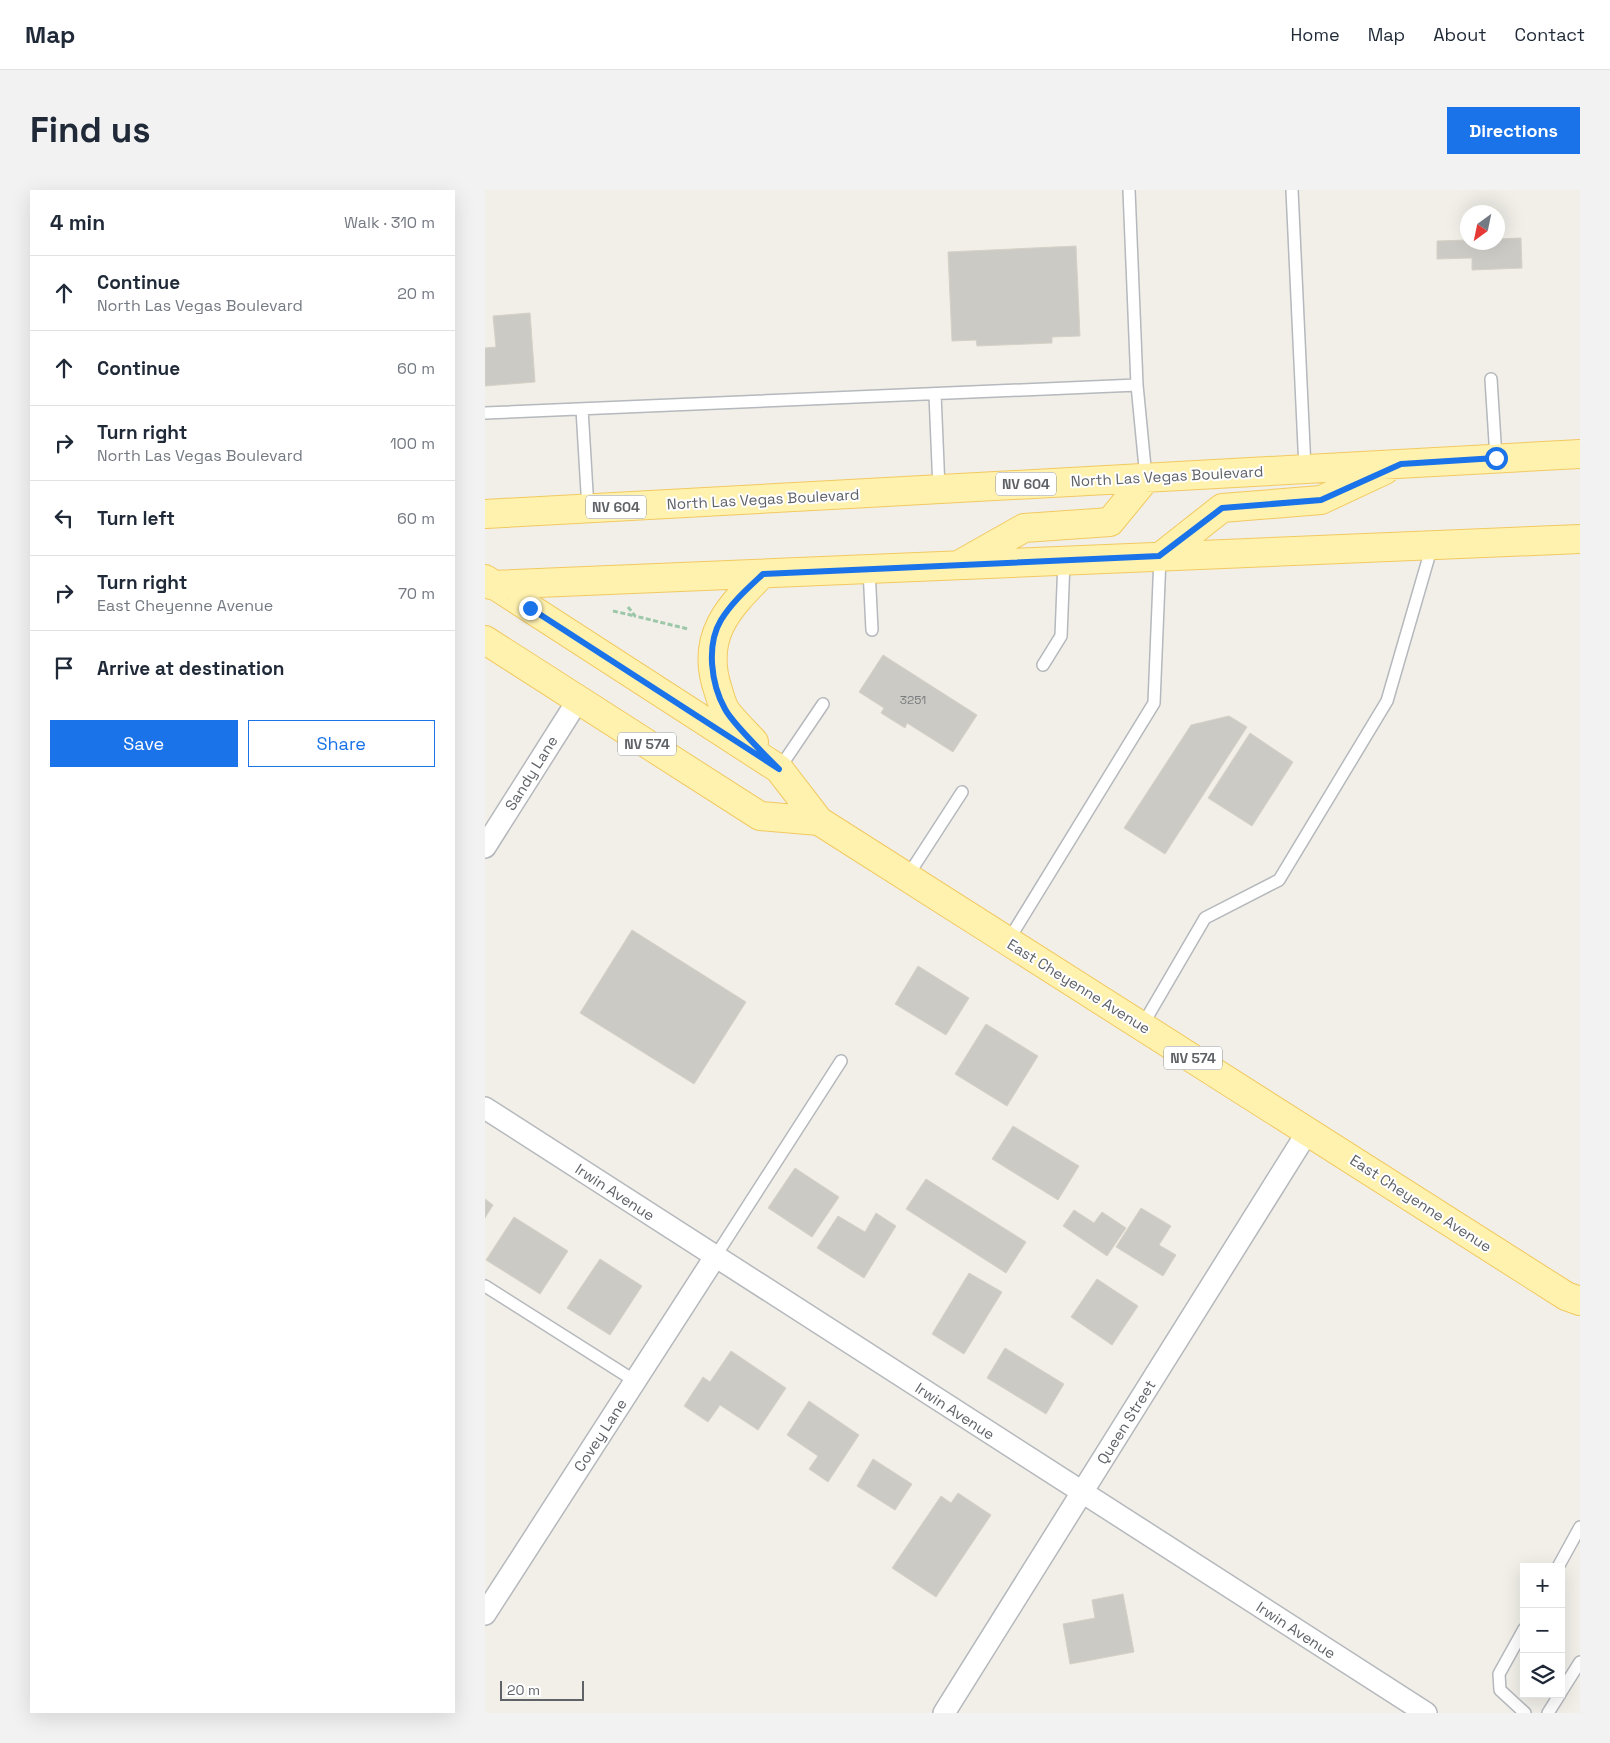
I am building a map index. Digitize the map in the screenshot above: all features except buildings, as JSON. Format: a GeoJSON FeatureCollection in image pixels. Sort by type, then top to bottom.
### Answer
{"type":"FeatureCollection","features":[{"type":"Feature","properties":{"kind":"main road","name":"North Las Vegas Boulevard"},"geometry":{"type":"LineString","coordinates":[[485,514],[1580,454]]}},
{"type":"Feature","properties":{"kind":"main road"},"geometry":{"type":"LineString","coordinates":[[1159,556],[1222,508],[1321,500],[1401,464]]}},
{"type":"Feature","properties":{"kind":"main road"},"geometry":{"type":"LineString","coordinates":[[959,565],[1023,528],[1110,522],[1146,478]]}},
{"type":"Feature","properties":{"kind":"main road"},"geometry":{"type":"LineString","coordinates":[[488,583],[763,574],[1580,539]]}},
{"type":"Feature","properties":{"kind":"main road"},"geometry":{"type":"LineString","coordinates":[[763,574],[737,599],[721,620],[714,637],[713,674],[725,710],[779,769]]}},
{"type":"Feature","properties":{"kind":"main road","name":"East Cheyenne Avenue"},"geometry":{"type":"LineString","coordinates":[[488,583],[779,769],[819,821],[1575,1303]]}},
{"type":"Feature","properties":{"kind":"main road","name":"East Cheyenne Avenue"},"geometry":{"type":"LineString","coordinates":[[485,640],[760,816],[819,821]]}},
{"type":"Feature","properties":{"kind":"street","name":"Sandy Lane"},"geometry":{"type":"LineString","coordinates":[[485,847],[578,700]]}},
{"type":"Feature","properties":{"kind":"street","name":"Irwin Avenue"},"geometry":{"type":"LineString","coordinates":[[485,1108],[1426,1713]]}},
{"type":"Feature","properties":{"kind":"street","name":"Queen Street"},"geometry":{"type":"LineString","coordinates":[[944,1713],[1308,1131]]}},
{"type":"Feature","properties":{"kind":"street","name":"Covey Lane"},"geometry":{"type":"LineString","coordinates":[[485,1614],[715,1256]]}},
{"type":"Feature","properties":{"kind":"lane"},"geometry":{"type":"LineString","coordinates":[[1129,190],[1137,385],[1146,478]]}},
{"type":"Feature","properties":{"kind":"lane"},"geometry":{"type":"LineString","coordinates":[[1292,190],[1305,469]]}},
{"type":"Feature","properties":{"kind":"lane"},"geometry":{"type":"LineString","coordinates":[[1491,379],[1496,458]]}},
{"type":"Feature","properties":{"kind":"lane"},"geometry":{"type":"LineString","coordinates":[[485,413],[1137,385]]}},
{"type":"Feature","properties":{"kind":"lane"},"geometry":{"type":"LineString","coordinates":[[935,394],[939,489]]}},
{"type":"Feature","properties":{"kind":"lane"},"geometry":{"type":"LineString","coordinates":[[582,409],[587,509]]}},
{"type":"Feature","properties":{"kind":"lane"},"geometry":{"type":"LineString","coordinates":[[1142,1026],[1205,918],[1279,880],[1387,701],[1432,545]]}},
{"type":"Feature","properties":{"kind":"lane"},"geometry":{"type":"LineString","coordinates":[[1008,941],[1154,703],[1159,556]]}},
{"type":"Feature","properties":{"kind":"lane"},"geometry":{"type":"LineString","coordinates":[[1043,665],[1061,636],[1064,561]]}},
{"type":"Feature","properties":{"kind":"lane"},"geometry":{"type":"LineString","coordinates":[[869,569],[873,630]]}},
{"type":"Feature","properties":{"kind":"lane"},"geometry":{"type":"LineString","coordinates":[[779,769],[823,704]]}},
{"type":"Feature","properties":{"kind":"lane"},"geometry":{"type":"LineString","coordinates":[[907,877],[962,792]]}},
{"type":"Feature","properties":{"kind":"lane"},"geometry":{"type":"LineString","coordinates":[[715,1256],[841,1061]]}},
{"type":"Feature","properties":{"kind":"lane"},"geometry":{"type":"LineString","coordinates":[[485,1286],[635,1381]]}},
{"type":"Feature","properties":{"kind":"lane"},"geometry":{"type":"LineString","coordinates":[[1560,1563],[1578,1535]]}},
{"type":"Feature","properties":{"kind":"lane"},"geometry":{"type":"LineString","coordinates":[[1520,1636],[1499,1674],[1500,1690],[1525,1713]]}},
{"type":"Feature","properties":{"kind":"lane"},"geometry":{"type":"LineString","coordinates":[[1565,1686],[1580,1662]]}},
{"type":"Feature","properties":{"kind":"lane"},"geometry":{"type":"LineString","coordinates":[[1548,1713],[1558,1698]]}},
{"type":"Feature","properties":{"kind":"path"},"geometry":{"type":"LineString","coordinates":[[622,601],[635,616]]}},
{"type":"Feature","properties":{"kind":"path"},"geometry":{"type":"LineString","coordinates":[[613,611],[691,630]]}},
{"type":"Feature","properties":{"kind":"route"},"geometry":{"type":"LineString","coordinates":[[530,608],[779,769],[725,710],[713,674],[714,637],[721,620],[737,599],[763,574],[1159,556],[1222,508],[1321,500],[1401,464],[1496,458]]}}]}
